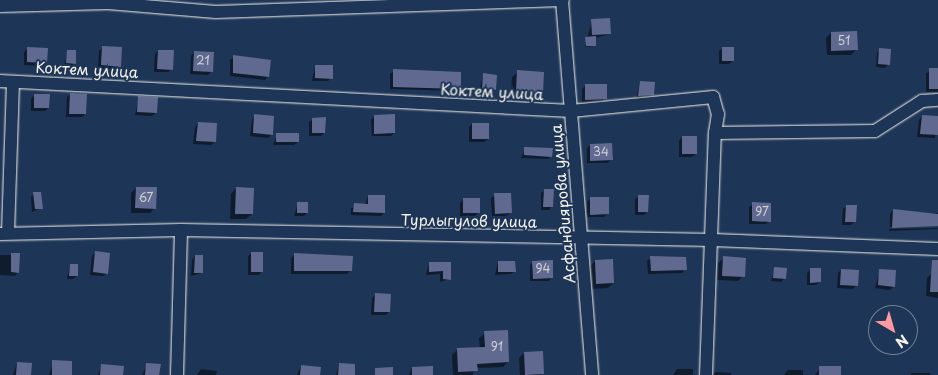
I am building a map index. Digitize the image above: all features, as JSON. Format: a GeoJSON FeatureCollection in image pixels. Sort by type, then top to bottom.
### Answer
{"type":"FeatureCollection","features":[{"type":"Feature","properties":{"kind":"street"},"geometry":{"type":"LineString","coordinates":[[0,6],[108,3],[216,12],[562,0]]}},
{"type":"Feature","properties":{"kind":"street","name":"Асфандиярова улица"},"geometry":{"type":"LineString","coordinates":[[562,0],[592,375]]}},
{"type":"Feature","properties":{"kind":"street"},"geometry":{"type":"LineString","coordinates":[[4,234],[6,81]]}},
{"type":"Feature","properties":{"kind":"street","name":"Коктем улица"},"geometry":{"type":"LineString","coordinates":[[6,81],[571,111],[712,97],[718,114],[715,133]]}},
{"type":"Feature","properties":{"kind":"street"},"geometry":{"type":"LineString","coordinates":[[706,375],[713,240],[715,133],[875,131],[922,101],[938,100]]}},
{"type":"Feature","properties":{"kind":"street"},"geometry":{"type":"LineString","coordinates":[[178,375],[180,230]]}},
{"type":"Feature","properties":{"kind":"street","name":"Турлыгулов улица"},"geometry":{"type":"LineString","coordinates":[[4,234],[180,230],[713,240],[938,249]]}},
{"type":"Feature","properties":{"kind":"building"},"geometry":{"type":"Polygon","coordinates":[[[610,18],[611,34],[592,35],[591,19],[610,18]]]}},
{"type":"Feature","properties":{"kind":"building"},"geometry":{"type":"Polygon","coordinates":[[[857,31],[858,50],[831,51],[831,32],[857,31]]]}},
{"type":"Feature","properties":{"kind":"building"},"geometry":{"type":"Polygon","coordinates":[[[596,36],[596,46],[586,46],[585,37],[596,36]]]}},
{"type":"Feature","properties":{"kind":"building"},"geometry":{"type":"Polygon","coordinates":[[[102,46],[122,47],[121,67],[101,65],[102,46]]]}},
{"type":"Feature","properties":{"kind":"building"},"geometry":{"type":"Polygon","coordinates":[[[27,47],[48,48],[47,63],[27,62],[27,47]]]}},
{"type":"Feature","properties":{"kind":"building"},"geometry":{"type":"Polygon","coordinates":[[[722,47],[734,47],[734,61],[722,61],[722,47]]]}},
{"type":"Feature","properties":{"kind":"building"},"geometry":{"type":"Polygon","coordinates":[[[879,48],[891,49],[890,65],[878,64],[879,48]]]}},
{"type":"Feature","properties":{"kind":"building"},"geometry":{"type":"Polygon","coordinates":[[[67,50],[76,50],[76,64],[66,63],[67,50]]]}},
{"type":"Feature","properties":{"kind":"building"},"geometry":{"type":"Polygon","coordinates":[[[158,50],[174,50],[173,70],[157,69],[158,50]]]}},
{"type":"Feature","properties":{"kind":"building"},"geometry":{"type":"Polygon","coordinates":[[[194,51],[214,52],[213,72],[193,71],[194,51]]]}},
{"type":"Feature","properties":{"kind":"building"},"geometry":{"type":"Polygon","coordinates":[[[233,55],[271,60],[269,77],[233,73],[233,55]]]}},
{"type":"Feature","properties":{"kind":"building"},"geometry":{"type":"Polygon","coordinates":[[[315,65],[333,65],[333,79],[315,78],[315,65]]]}},
{"type":"Feature","properties":{"kind":"building"},"geometry":{"type":"Polygon","coordinates":[[[929,68],[938,68],[938,89],[929,89],[929,68]]]}},
{"type":"Feature","properties":{"kind":"building"},"geometry":{"type":"Polygon","coordinates":[[[393,69],[461,72],[461,89],[393,87],[393,69]]]}},
{"type":"Feature","properties":{"kind":"building"},"geometry":{"type":"Polygon","coordinates":[[[517,70],[544,72],[543,93],[516,91],[517,70]]]}},
{"type":"Feature","properties":{"kind":"building"},"geometry":{"type":"Polygon","coordinates":[[[483,73],[497,75],[496,90],[482,89],[483,73]]]}},
{"type":"Feature","properties":{"kind":"building"},"geometry":{"type":"Polygon","coordinates":[[[640,81],[655,82],[654,95],[638,96],[640,81]]]}},
{"type":"Feature","properties":{"kind":"building"},"geometry":{"type":"Polygon","coordinates":[[[585,84],[607,84],[607,99],[585,100],[585,84]]]}},
{"type":"Feature","properties":{"kind":"building"},"geometry":{"type":"Polygon","coordinates":[[[70,93],[87,94],[86,114],[69,114],[70,93]]]}},
{"type":"Feature","properties":{"kind":"building"},"geometry":{"type":"Polygon","coordinates":[[[34,94],[50,94],[49,108],[34,108],[34,94]]]}},
{"type":"Feature","properties":{"kind":"building"},"geometry":{"type":"Polygon","coordinates":[[[138,96],[158,97],[157,113],[137,112],[138,96]]]}},
{"type":"Feature","properties":{"kind":"building"},"geometry":{"type":"Polygon","coordinates":[[[254,114],[274,116],[273,135],[253,133],[254,114]]]}},
{"type":"Feature","properties":{"kind":"building"},"geometry":{"type":"Polygon","coordinates":[[[395,114],[395,133],[374,134],[374,115],[395,114]]]}},
{"type":"Feature","properties":{"kind":"building"},"geometry":{"type":"Polygon","coordinates":[[[922,115],[938,116],[938,135],[920,134],[922,115]]]}},
{"type":"Feature","properties":{"kind":"building"},"geometry":{"type":"Polygon","coordinates":[[[326,117],[325,133],[312,133],[312,118],[326,117]]]}},
{"type":"Feature","properties":{"kind":"building"},"geometry":{"type":"Polygon","coordinates":[[[198,122],[217,123],[216,142],[196,141],[198,122]]]}},
{"type":"Feature","properties":{"kind":"building"},"geometry":{"type":"Polygon","coordinates":[[[472,123],[489,123],[489,139],[472,139],[472,123]]]}},
{"type":"Feature","properties":{"kind":"building"},"geometry":{"type":"Polygon","coordinates":[[[276,133],[299,133],[299,142],[276,142],[276,133]]]}},
{"type":"Feature","properties":{"kind":"building"},"geometry":{"type":"Polygon","coordinates":[[[682,136],[697,136],[697,154],[682,154],[682,136]]]}},
{"type":"Feature","properties":{"kind":"building"},"geometry":{"type":"Polygon","coordinates":[[[612,143],[613,160],[590,161],[590,144],[612,143]]]}},
{"type":"Feature","properties":{"kind":"building"},"geometry":{"type":"Polygon","coordinates":[[[524,147],[553,148],[552,157],[524,155],[524,147]]]}},
{"type":"Feature","properties":{"kind":"building"},"geometry":{"type":"Polygon","coordinates":[[[136,187],[157,187],[156,209],[135,208],[136,187]]]}},
{"type":"Feature","properties":{"kind":"building"},"geometry":{"type":"Polygon","coordinates":[[[236,187],[254,188],[253,214],[235,214],[236,187]]]}},
{"type":"Feature","properties":{"kind":"building"},"geometry":{"type":"Polygon","coordinates":[[[544,189],[554,189],[553,207],[543,207],[544,189]]]}},
{"type":"Feature","properties":{"kind":"building"},"geometry":{"type":"Polygon","coordinates":[[[33,192],[41,192],[43,209],[35,209],[33,192]]]}},
{"type":"Feature","properties":{"kind":"building"},"geometry":{"type":"Polygon","coordinates":[[[494,193],[511,193],[512,213],[495,214],[494,193]]]}},
{"type":"Feature","properties":{"kind":"building"},"geometry":{"type":"Polygon","coordinates":[[[368,195],[385,195],[385,213],[353,212],[354,203],[368,204],[368,195]]]}},
{"type":"Feature","properties":{"kind":"building"},"geometry":{"type":"Polygon","coordinates":[[[638,195],[649,195],[648,212],[638,212],[638,195]]]}},
{"type":"Feature","properties":{"kind":"building"},"geometry":{"type":"Polygon","coordinates":[[[590,197],[609,197],[609,214],[590,215],[590,197]]]}},
{"type":"Feature","properties":{"kind":"building"},"geometry":{"type":"Polygon","coordinates":[[[463,198],[480,198],[480,213],[463,213],[463,198]]]}},
{"type":"Feature","properties":{"kind":"building"},"geometry":{"type":"Polygon","coordinates":[[[297,202],[308,202],[308,213],[297,213],[297,202]]]}},
{"type":"Feature","properties":{"kind":"building"},"geometry":{"type":"Polygon","coordinates":[[[752,202],[771,203],[771,222],[752,221],[752,202]]]}},
{"type":"Feature","properties":{"kind":"building"},"geometry":{"type":"Polygon","coordinates":[[[846,205],[857,205],[856,222],[845,222],[846,205]]]}},
{"type":"Feature","properties":{"kind":"building"},"geometry":{"type":"Polygon","coordinates":[[[893,209],[938,214],[938,226],[892,228],[893,209]]]}},
{"type":"Feature","properties":{"kind":"building"},"geometry":{"type":"Polygon","coordinates":[[[95,251],[110,253],[108,274],[93,272],[95,251]]]}},
{"type":"Feature","properties":{"kind":"building"},"geometry":{"type":"Polygon","coordinates":[[[251,252],[263,252],[263,272],[251,272],[251,252]]]}},
{"type":"Feature","properties":{"kind":"building"},"geometry":{"type":"Polygon","coordinates":[[[11,253],[20,253],[19,273],[11,272],[11,253]]]}},
{"type":"Feature","properties":{"kind":"building"},"geometry":{"type":"Polygon","coordinates":[[[294,253],[353,256],[352,271],[294,271],[294,253]]]}},
{"type":"Feature","properties":{"kind":"building"},"geometry":{"type":"Polygon","coordinates":[[[195,255],[203,255],[203,273],[194,273],[195,255]]]}},
{"type":"Feature","properties":{"kind":"building"},"geometry":{"type":"Polygon","coordinates":[[[650,256],[686,257],[687,270],[651,271],[650,256]]]}},
{"type":"Feature","properties":{"kind":"building"},"geometry":{"type":"Polygon","coordinates":[[[723,256],[746,258],[745,277],[722,276],[723,256]]]}},
{"type":"Feature","properties":{"kind":"building"},"geometry":{"type":"Polygon","coordinates":[[[613,259],[614,283],[596,284],[595,260],[613,259]]]}},
{"type":"Feature","properties":{"kind":"building"},"geometry":{"type":"Polygon","coordinates":[[[553,260],[553,278],[533,279],[532,261],[553,260]]]}},
{"type":"Feature","properties":{"kind":"building"},"geometry":{"type":"Polygon","coordinates":[[[932,260],[938,260],[938,292],[930,292],[932,260]]]}},
{"type":"Feature","properties":{"kind":"building"},"geometry":{"type":"Polygon","coordinates":[[[498,261],[515,261],[516,272],[498,272],[498,261]]]}},
{"type":"Feature","properties":{"kind":"building"},"geometry":{"type":"Polygon","coordinates":[[[429,262],[451,262],[451,280],[443,279],[443,271],[429,272],[429,262]]]}},
{"type":"Feature","properties":{"kind":"building"},"geometry":{"type":"Polygon","coordinates":[[[70,264],[78,264],[78,276],[69,276],[70,264]]]}},
{"type":"Feature","properties":{"kind":"building"},"geometry":{"type":"Polygon","coordinates":[[[774,267],[787,268],[786,279],[773,278],[774,267]]]}},
{"type":"Feature","properties":{"kind":"building"},"geometry":{"type":"Polygon","coordinates":[[[810,268],[821,268],[821,282],[810,283],[810,268]]]}},
{"type":"Feature","properties":{"kind":"building"},"geometry":{"type":"Polygon","coordinates":[[[841,269],[859,270],[858,286],[840,285],[841,269]]]}},
{"type":"Feature","properties":{"kind":"building"},"geometry":{"type":"Polygon","coordinates":[[[879,269],[896,270],[895,287],[878,285],[879,269]]]}},
{"type":"Feature","properties":{"kind":"building"},"geometry":{"type":"Polygon","coordinates":[[[375,293],[391,294],[390,312],[374,312],[375,293]]]}},
{"type":"Feature","properties":{"kind":"building"},"geometry":{"type":"Polygon","coordinates":[[[508,330],[509,362],[477,364],[478,371],[458,372],[457,348],[485,347],[484,331],[508,330]]]}},
{"type":"Feature","properties":{"kind":"building"},"geometry":{"type":"Polygon","coordinates":[[[543,351],[544,374],[525,375],[524,352],[543,351]]]}},
{"type":"Feature","properties":{"kind":"building"},"geometry":{"type":"Polygon","coordinates":[[[52,360],[72,361],[72,375],[52,375],[52,360]]]}},
{"type":"Feature","properties":{"kind":"building"},"geometry":{"type":"Polygon","coordinates":[[[17,362],[32,363],[31,375],[16,375],[17,362]]]}},
{"type":"Feature","properties":{"kind":"building"},"geometry":{"type":"Polygon","coordinates":[[[146,363],[161,364],[159,375],[145,375],[146,363]]]}},
{"type":"Feature","properties":{"kind":"building"},"geometry":{"type":"Polygon","coordinates":[[[339,363],[355,364],[355,375],[338,375],[339,363]]]}},
{"type":"Feature","properties":{"kind":"building"},"geometry":{"type":"Polygon","coordinates":[[[101,364],[124,366],[123,375],[100,375],[101,364]]]}},
{"type":"Feature","properties":{"kind":"building"},"geometry":{"type":"Polygon","coordinates":[[[301,365],[321,367],[320,375],[300,375],[301,365]]]}},
{"type":"Feature","properties":{"kind":"building"},"geometry":{"type":"Polygon","coordinates":[[[433,366],[433,375],[412,375],[412,367],[433,366]]]}},
{"type":"Feature","properties":{"kind":"building"},"geometry":{"type":"Polygon","coordinates":[[[819,366],[841,366],[841,375],[819,375],[819,366]]]}},
{"type":"Feature","properties":{"kind":"building"},"geometry":{"type":"Polygon","coordinates":[[[393,367],[393,375],[375,375],[375,368],[393,367]]]}}]}
